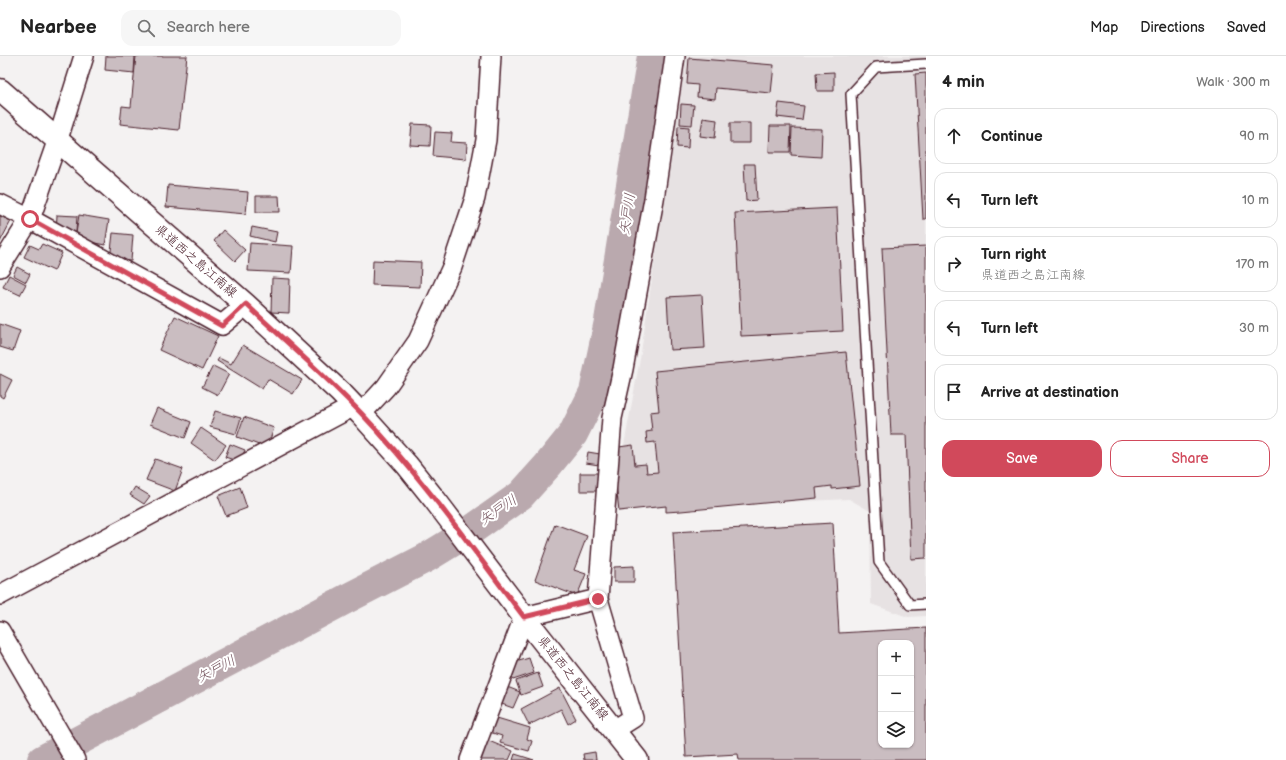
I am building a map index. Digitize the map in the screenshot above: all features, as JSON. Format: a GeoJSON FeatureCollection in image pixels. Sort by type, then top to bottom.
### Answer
{"type":"FeatureCollection","features":[{"type":"Feature","properties":{"kind":"main road","name":"県道西之島江南線"},"geometry":{"type":"LineString","coordinates":[[0,90],[246,304],[358,410],[407,465],[435,500],[524,617],[637,760]]}},
{"type":"Feature","properties":{"kind":"street"},"geometry":{"type":"LineString","coordinates":[[0,267],[30,219],[58,139],[84,56]]}},
{"type":"Feature","properties":{"kind":"street"},"geometry":{"type":"LineString","coordinates":[[0,595],[358,410],[386,387],[418,341],[452,267],[475,198],[486,140],[491,56]]}},
{"type":"Feature","properties":{"kind":"street"},"geometry":{"type":"LineString","coordinates":[[614,730],[633,718],[598,599],[612,418],[623,369],[654,199],[675,56]]}},
{"type":"Feature","properties":{"kind":"street"},"geometry":{"type":"LineString","coordinates":[[0,204],[30,219],[222,326],[246,304]]}},
{"type":"Feature","properties":{"kind":"street"},"geometry":{"type":"LineString","coordinates":[[470,760],[524,617],[598,599]]}},
{"type":"Feature","properties":{"kind":"street"},"geometry":{"type":"LineString","coordinates":[[0,631],[73,756]]}},
{"type":"Feature","properties":{"kind":"lane"},"geometry":{"type":"LineString","coordinates":[[926,64],[876,67],[851,94],[879,562],[910,605],[926,604]]}},
{"type":"Feature","properties":{"kind":"shaded area"},"geometry":{"type":"Polygon","coordinates":[[[685,56],[926,56],[926,616],[908,617],[871,604],[870,511],[849,499],[612,510],[640,359],[685,56]]]}},
{"type":"Feature","properties":{"kind":"building"},"geometry":{"type":"Polygon","coordinates":[[[106,56],[135,56],[134,73],[105,70],[106,56]]]}},
{"type":"Feature","properties":{"kind":"building"},"geometry":{"type":"Polygon","coordinates":[[[136,56],[187,56],[179,130],[120,124],[122,106],[131,107],[136,56]]]}},
{"type":"Feature","properties":{"kind":"building"},"geometry":{"type":"Polygon","coordinates":[[[689,58],[774,65],[771,93],[716,88],[715,99],[697,97],[698,85],[687,84],[689,58]]]}},
{"type":"Feature","properties":{"kind":"building"},"geometry":{"type":"Polygon","coordinates":[[[834,72],[834,91],[817,91],[816,73],[834,72]]]}},
{"type":"Feature","properties":{"kind":"building"},"geometry":{"type":"Polygon","coordinates":[[[926,73],[926,219],[923,219],[915,74],[926,73]]]}},
{"type":"Feature","properties":{"kind":"building"},"geometry":{"type":"Polygon","coordinates":[[[779,103],[804,106],[802,120],[777,117],[779,103]]]}},
{"type":"Feature","properties":{"kind":"building"},"geometry":{"type":"Polygon","coordinates":[[[681,104],[694,105],[692,125],[680,124],[681,104]]]}},
{"type":"Feature","properties":{"kind":"building"},"geometry":{"type":"Polygon","coordinates":[[[703,118],[717,120],[715,138],[700,136],[703,118]]]}},
{"type":"Feature","properties":{"kind":"building"},"geometry":{"type":"Polygon","coordinates":[[[730,123],[750,123],[750,143],[730,143],[730,123]]]}},
{"type":"Feature","properties":{"kind":"building"},"geometry":{"type":"Polygon","coordinates":[[[412,124],[431,125],[430,146],[410,145],[412,124]]]}},
{"type":"Feature","properties":{"kind":"building"},"geometry":{"type":"Polygon","coordinates":[[[678,126],[689,127],[688,148],[677,147],[678,126]]]}},
{"type":"Feature","properties":{"kind":"building"},"geometry":{"type":"Polygon","coordinates":[[[770,126],[791,126],[790,152],[769,152],[770,126]]]}},
{"type":"Feature","properties":{"kind":"building"},"geometry":{"type":"Polygon","coordinates":[[[792,128],[822,129],[821,157],[791,155],[792,128]]]}},
{"type":"Feature","properties":{"kind":"building"},"geometry":{"type":"Polygon","coordinates":[[[435,132],[452,133],[451,142],[467,143],[466,159],[433,156],[435,132]]]}},
{"type":"Feature","properties":{"kind":"building"},"geometry":{"type":"Polygon","coordinates":[[[744,164],[755,164],[757,200],[746,201],[744,164]]]}},
{"type":"Feature","properties":{"kind":"building"},"geometry":{"type":"Polygon","coordinates":[[[168,185],[248,192],[246,214],[166,207],[168,185]]]}},
{"type":"Feature","properties":{"kind":"building"},"geometry":{"type":"Polygon","coordinates":[[[256,196],[279,196],[280,212],[256,212],[256,196]]]}},
{"type":"Feature","properties":{"kind":"building"},"geometry":{"type":"Polygon","coordinates":[[[837,208],[843,331],[741,336],[735,213],[837,208]]]}},
{"type":"Feature","properties":{"kind":"building"},"geometry":{"type":"Polygon","coordinates":[[[57,215],[77,216],[76,233],[56,232],[57,215]]]}},
{"type":"Feature","properties":{"kind":"building"},"geometry":{"type":"Polygon","coordinates":[[[79,215],[109,220],[105,245],[75,239],[79,215]]]}},
{"type":"Feature","properties":{"kind":"building"},"geometry":{"type":"Polygon","coordinates":[[[0,216],[11,221],[0,242],[0,216]]]}},
{"type":"Feature","properties":{"kind":"building"},"geometry":{"type":"Polygon","coordinates":[[[252,227],[277,232],[275,242],[250,236],[252,227]]]}},
{"type":"Feature","properties":{"kind":"building"},"geometry":{"type":"Polygon","coordinates":[[[223,230],[245,250],[235,261],[214,241],[223,230]]]}},
{"type":"Feature","properties":{"kind":"building"},"geometry":{"type":"Polygon","coordinates":[[[113,233],[133,235],[131,261],[110,260],[113,233]]]}},
{"type":"Feature","properties":{"kind":"building"},"geometry":{"type":"Polygon","coordinates":[[[250,243],[293,246],[291,273],[248,271],[250,243]]]}},
{"type":"Feature","properties":{"kind":"building"},"geometry":{"type":"Polygon","coordinates":[[[42,244],[62,253],[54,271],[24,257],[30,245],[39,249],[42,244]]]}},
{"type":"Feature","properties":{"kind":"building"},"geometry":{"type":"Polygon","coordinates":[[[926,246],[926,558],[911,559],[906,435],[891,435],[882,248],[926,246]]]}},
{"type":"Feature","properties":{"kind":"building"},"geometry":{"type":"Polygon","coordinates":[[[373,260],[421,262],[420,287],[372,285],[373,260]]]}},
{"type":"Feature","properties":{"kind":"building"},"geometry":{"type":"Polygon","coordinates":[[[17,267],[30,274],[26,282],[13,275],[17,267]]]}},
{"type":"Feature","properties":{"kind":"building"},"geometry":{"type":"Polygon","coordinates":[[[9,275],[26,284],[20,295],[3,287],[9,275]]]}},
{"type":"Feature","properties":{"kind":"building"},"geometry":{"type":"Polygon","coordinates":[[[272,278],[290,279],[289,313],[271,312],[272,278]]]}},
{"type":"Feature","properties":{"kind":"building"},"geometry":{"type":"Polygon","coordinates":[[[702,295],[705,348],[670,350],[667,297],[702,295]]]}},
{"type":"Feature","properties":{"kind":"building"},"geometry":{"type":"Polygon","coordinates":[[[175,316],[218,336],[202,370],[159,350],[175,316]]]}},
{"type":"Feature","properties":{"kind":"building"},"geometry":{"type":"Polygon","coordinates":[[[0,324],[20,331],[13,351],[0,347],[0,324]]]}},
{"type":"Feature","properties":{"kind":"building"},"geometry":{"type":"Polygon","coordinates":[[[243,345],[302,380],[293,394],[268,379],[262,389],[217,361],[219,358],[231,364],[243,345]]]}},
{"type":"Feature","properties":{"kind":"building"},"geometry":{"type":"Polygon","coordinates":[[[846,352],[860,486],[832,489],[832,486],[816,488],[817,498],[666,512],[666,506],[619,511],[612,448],[633,445],[635,465],[646,464],[647,473],[658,472],[655,442],[647,443],[646,432],[652,431],[650,412],[659,411],[655,371],[846,352]]]}},
{"type":"Feature","properties":{"kind":"building"},"geometry":{"type":"Polygon","coordinates":[[[213,366],[229,374],[218,395],[202,387],[213,366]]]}},
{"type":"Feature","properties":{"kind":"building"},"geometry":{"type":"Polygon","coordinates":[[[0,374],[12,380],[3,398],[0,396],[0,374]]]}},
{"type":"Feature","properties":{"kind":"building"},"geometry":{"type":"Polygon","coordinates":[[[157,408],[191,422],[185,438],[150,424],[157,408]]]}},
{"type":"Feature","properties":{"kind":"building"},"geometry":{"type":"Polygon","coordinates":[[[215,411],[241,418],[236,434],[210,427],[215,411]]]}},
{"type":"Feature","properties":{"kind":"building"},"geometry":{"type":"Polygon","coordinates":[[[244,417],[274,428],[267,448],[237,437],[244,417]]]}},
{"type":"Feature","properties":{"kind":"building"},"geometry":{"type":"Polygon","coordinates":[[[201,428],[226,445],[215,460],[191,443],[201,428]]]}},
{"type":"Feature","properties":{"kind":"building"},"geometry":{"type":"Polygon","coordinates":[[[230,444],[245,450],[240,462],[225,457],[230,444]]]}},
{"type":"Feature","properties":{"kind":"building"},"geometry":{"type":"Polygon","coordinates":[[[588,452],[600,454],[599,465],[586,463],[588,452]]]}},
{"type":"Feature","properties":{"kind":"building"},"geometry":{"type":"Polygon","coordinates":[[[155,459],[183,469],[175,491],[146,480],[155,459]]]}},
{"type":"Feature","properties":{"kind":"building"},"geometry":{"type":"Polygon","coordinates":[[[580,473],[598,473],[597,491],[580,491],[580,473]]]}},
{"type":"Feature","properties":{"kind":"building"},"geometry":{"type":"Polygon","coordinates":[[[135,487],[150,496],[144,504],[130,495],[135,487]]]}},
{"type":"Feature","properties":{"kind":"building"},"geometry":{"type":"Polygon","coordinates":[[[240,487],[247,508],[226,516],[218,496],[240,487]]]}},
{"type":"Feature","properties":{"kind":"building"},"geometry":{"type":"Polygon","coordinates":[[[833,523],[839,633],[926,628],[926,760],[739,760],[738,754],[686,757],[673,532],[833,523]]]}},
{"type":"Feature","properties":{"kind":"building"},"geometry":{"type":"Polygon","coordinates":[[[555,524],[587,536],[574,570],[586,574],[577,596],[535,580],[555,524]]]}},
{"type":"Feature","properties":{"kind":"building"},"geometry":{"type":"Polygon","coordinates":[[[634,566],[634,582],[614,582],[614,567],[634,566]]]}},
{"type":"Feature","properties":{"kind":"building"},"geometry":{"type":"Polygon","coordinates":[[[529,658],[534,673],[513,680],[509,664],[529,658]]]}},
{"type":"Feature","properties":{"kind":"building"},"geometry":{"type":"Polygon","coordinates":[[[538,673],[543,687],[521,695],[516,681],[538,673]]]}},
{"type":"Feature","properties":{"kind":"building"},"geometry":{"type":"Polygon","coordinates":[[[502,685],[520,692],[513,708],[496,702],[502,685]]]}},
{"type":"Feature","properties":{"kind":"building"},"geometry":{"type":"Polygon","coordinates":[[[560,688],[576,719],[568,724],[561,709],[529,725],[521,709],[560,688]]]}},
{"type":"Feature","properties":{"kind":"building"},"geometry":{"type":"Polygon","coordinates":[[[487,715],[530,728],[527,739],[532,741],[529,751],[500,743],[502,736],[483,730],[487,715]]]}},
{"type":"Feature","properties":{"kind":"building"},"geometry":{"type":"Polygon","coordinates":[[[484,739],[513,751],[509,760],[480,760],[484,739]]]}},
{"type":"Feature","properties":{"kind":"building"},"geometry":{"type":"Polygon","coordinates":[[[595,752],[596,760],[584,760],[583,754],[595,752]]]}},
{"type":"Feature","properties":{"kind":"building"},"geometry":{"type":"Polygon","coordinates":[[[515,754],[534,760],[513,760],[515,754]]]}},
{"type":"Feature","properties":{"kind":"waterway","name":"矢戸川"},"geometry":{"type":"LineString","coordinates":[[42,760],[426,558],[470,531],[521,495],[548,465],[573,434],[594,392],[609,321],[652,56]]}},
{"type":"Feature","properties":{"kind":"route"},"geometry":{"type":"LineString","coordinates":[[30,219],[222,326],[246,304],[340,392],[407,465],[524,617],[598,599]]}}]}
